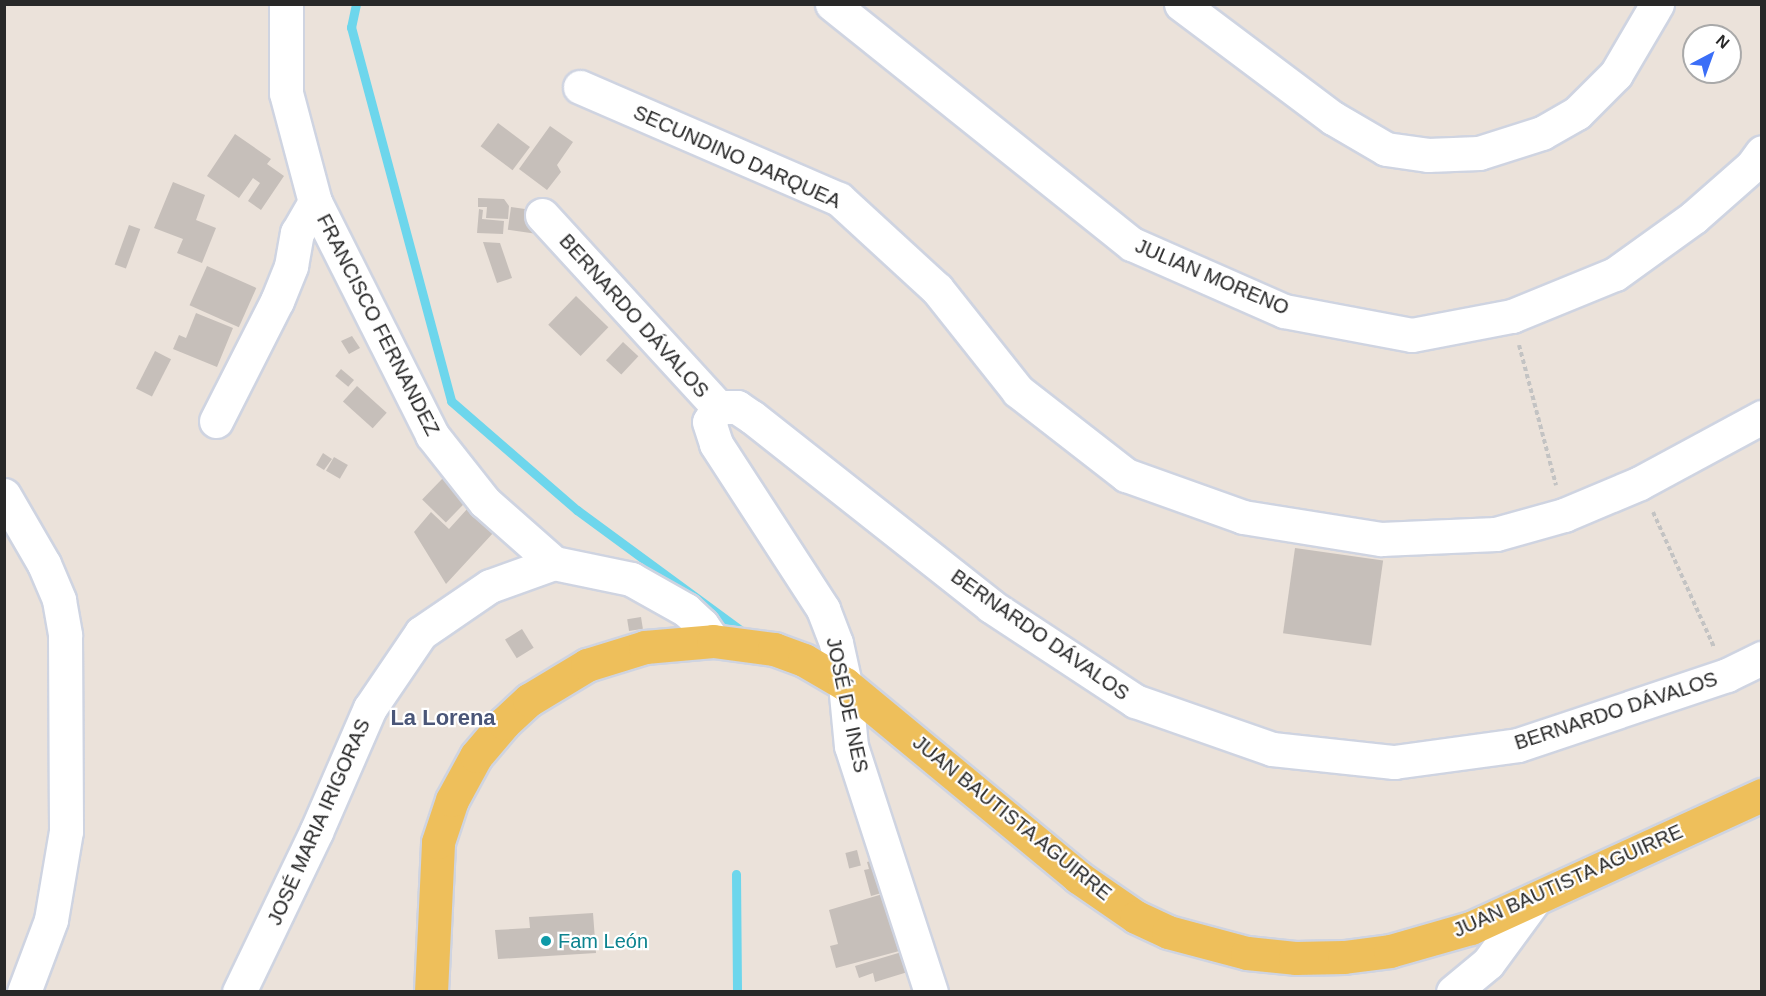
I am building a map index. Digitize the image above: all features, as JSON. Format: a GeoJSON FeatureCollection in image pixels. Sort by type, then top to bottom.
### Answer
{"type":"FeatureCollection","features":[{"type":"Feature","properties":{"kind":"main road","name":"JUAN BAUTISTA AGUIRRE"},"geometry":{"type":"LineString","coordinates":[[432,992],[438,842],[452,800],[476,756],[504,723],[529,700],[587,665],[645,647],[712,641],[774,649],[804,660],[845,684],[1078,877],[1136,917],[1194,940],[1248,953],[1295,958],[1344,957],[1390,951],[1471,928],[1761,795]]}},
{"type":"Feature","properties":{"kind":"street","name":"FRANCISCO FERNANDEZ"},"geometry":{"type":"LineString","coordinates":[[286,4],[286,93],[315,202],[432,435],[485,501],[554,563]]}},
{"type":"Feature","properties":{"kind":"street","name":"JULIAN MORENO"},"geometry":{"type":"LineString","coordinates":[[832,4],[1132,244],[1284,311],[1412,335],[1512,316],[1615,274],[1694,217],[1752,166],[1761,152]]}},
{"type":"Feature","properties":{"kind":"street"},"geometry":{"type":"LineString","coordinates":[[1181,4],[1333,118],[1386,149],[1428,155],[1479,153],[1542,133],[1577,113],[1616,74],[1657,4]]}},
{"type":"Feature","properties":{"kind":"street","name":"SECUNDINO DARQUEA"},"geometry":{"type":"LineString","coordinates":[[580,87],[839,199],[937,288],[1018,391],[1126,475],[1243,517],[1382,539],[1496,534],[1564,515],[1640,483],[1761,417]]}},
{"type":"Feature","properties":{"kind":"street"},"geometry":{"type":"LineString","coordinates":[[216,421],[277,301],[291,266],[297,233],[315,202]]}},
{"type":"Feature","properties":{"kind":"street","name":"BERNARDO DÁVALOS"},"geometry":{"type":"LineString","coordinates":[[542,215],[718,407],[736,407],[752,417],[991,606],[1135,701],[1272,748],[1394,762],[1518,745],[1727,675],[1761,658]]}},
{"type":"Feature","properties":{"kind":"street","name":"JOSÉ DE INES"},"geometry":{"type":"LineString","coordinates":[[718,407],[710,422],[716,444],[823,609],[836,643],[845,684],[852,746],[931,992]]}},
{"type":"Feature","properties":{"kind":"street"},"geometry":{"type":"LineString","coordinates":[[4,495],[44,564],[59,600],[65,635],[66,831],[51,920],[24,992]]}},
{"type":"Feature","properties":{"kind":"street"},"geometry":{"type":"LineString","coordinates":[[554,563],[630,579],[686,610],[702,625],[712,641]]}},
{"type":"Feature","properties":{"kind":"street","name":"JOSÉ MARIA IRIGORAS"},"geometry":{"type":"LineString","coordinates":[[239,992],[316,832],[370,708],[421,633],[490,586],[554,563]]}},
{"type":"Feature","properties":{"kind":"street"},"geometry":{"type":"LineString","coordinates":[[1453,992],[1488,963],[1535,899]]}},
{"type":"Feature","properties":{"kind":"path"},"geometry":{"type":"LineString","coordinates":[[1512,316],[1564,515]]}},
{"type":"Feature","properties":{"kind":"path"},"geometry":{"type":"LineString","coordinates":[[1640,483],[1727,675]]}},
{"type":"Feature","properties":{"kind":"building"},"geometry":{"type":"Polygon","coordinates":[[[498,123],[530,147],[512,170],[481,146],[498,123]]]}},
{"type":"Feature","properties":{"kind":"building"},"geometry":{"type":"Polygon","coordinates":[[[550,126],[573,142],[557,165],[561,172],[547,190],[519,169],[550,126]]]}},
{"type":"Feature","properties":{"kind":"building"},"geometry":{"type":"Polygon","coordinates":[[[235,134],[271,159],[267,164],[284,176],[261,210],[248,201],[260,183],[253,178],[239,198],[207,176],[235,134]]]}},
{"type":"Feature","properties":{"kind":"building"},"geometry":{"type":"Polygon","coordinates":[[[173,182],[205,195],[196,220],[216,228],[202,263],[177,253],[183,239],[154,228],[173,182]]]}},
{"type":"Feature","properties":{"kind":"building"},"geometry":{"type":"Polygon","coordinates":[[[478,198],[504,199],[509,206],[508,219],[486,218],[487,207],[478,207],[478,198]]]}},
{"type":"Feature","properties":{"kind":"building"},"geometry":{"type":"Polygon","coordinates":[[[511,207],[541,211],[538,234],[508,230],[511,207]]]}},
{"type":"Feature","properties":{"kind":"building"},"geometry":{"type":"Polygon","coordinates":[[[479,209],[483,210],[482,219],[504,221],[503,234],[477,233],[479,209]]]}},
{"type":"Feature","properties":{"kind":"building"},"geometry":{"type":"Polygon","coordinates":[[[129,225],[140,229],[126,269],[115,264],[129,225]]]}},
{"type":"Feature","properties":{"kind":"building"},"geometry":{"type":"Polygon","coordinates":[[[483,242],[500,243],[512,278],[497,283],[483,242]]]}},
{"type":"Feature","properties":{"kind":"building"},"geometry":{"type":"Polygon","coordinates":[[[207,266],[256,288],[239,327],[190,305],[207,266]]]}},
{"type":"Feature","properties":{"kind":"building"},"geometry":{"type":"Polygon","coordinates":[[[576,296],[608,327],[581,356],[548,325],[576,296]]]}},
{"type":"Feature","properties":{"kind":"building"},"geometry":{"type":"Polygon","coordinates":[[[196,313],[233,328],[217,367],[173,349],[179,335],[186,338],[196,313]]]}},
{"type":"Feature","properties":{"kind":"building"},"geometry":{"type":"Polygon","coordinates":[[[352,336],[360,348],[349,354],[341,341],[352,336]]]}},
{"type":"Feature","properties":{"kind":"building"},"geometry":{"type":"Polygon","coordinates":[[[623,342],[638,356],[621,375],[606,360],[623,342]]]}},
{"type":"Feature","properties":{"kind":"building"},"geometry":{"type":"Polygon","coordinates":[[[155,351],[171,359],[152,397],[136,388],[155,351]]]}},
{"type":"Feature","properties":{"kind":"building"},"geometry":{"type":"Polygon","coordinates":[[[341,369],[354,380],[348,387],[335,376],[341,369]]]}},
{"type":"Feature","properties":{"kind":"building"},"geometry":{"type":"Polygon","coordinates":[[[357,386],[387,413],[373,428],[343,402],[357,386]]]}},
{"type":"Feature","properties":{"kind":"building"},"geometry":{"type":"Polygon","coordinates":[[[323,453],[332,459],[324,470],[316,465],[323,453]]]}},
{"type":"Feature","properties":{"kind":"building"},"geometry":{"type":"Polygon","coordinates":[[[334,457],[348,465],[340,479],[326,471],[334,457]]]}},
{"type":"Feature","properties":{"kind":"building"},"geometry":{"type":"Polygon","coordinates":[[[443,478],[467,501],[446,523],[422,500],[443,478]]]}},
{"type":"Feature","properties":{"kind":"building"},"geometry":{"type":"Polygon","coordinates":[[[468,508],[494,532],[446,584],[414,532],[431,512],[449,529],[468,508]]]}},
{"type":"Feature","properties":{"kind":"building"},"geometry":{"type":"Polygon","coordinates":[[[1295,548],[1383,560],[1371,646],[1283,633],[1295,548]]]}},
{"type":"Feature","properties":{"kind":"building"},"geometry":{"type":"Polygon","coordinates":[[[641,617],[643,629],[629,631],[627,619],[641,617]]]}},
{"type":"Feature","properties":{"kind":"building"},"geometry":{"type":"Polygon","coordinates":[[[522,629],[534,648],[517,658],[505,640],[522,629]]]}},
{"type":"Feature","properties":{"kind":"building"},"geometry":{"type":"Polygon","coordinates":[[[857,850],[861,866],[849,868],[845,853],[857,850]]]}},
{"type":"Feature","properties":{"kind":"building"},"geometry":{"type":"Polygon","coordinates":[[[876,860],[885,892],[871,896],[864,870],[869,869],[867,862],[876,860]]]}},
{"type":"Feature","properties":{"kind":"building"},"geometry":{"type":"Polygon","coordinates":[[[886,893],[903,950],[836,968],[830,946],[838,944],[829,910],[886,893]]]}},
{"type":"Feature","properties":{"kind":"building","name":"Fam León"},"geometry":{"type":"Polygon","coordinates":[[[593,913],[596,953],[498,959],[495,930],[530,928],[529,917],[593,913]]]}},
{"type":"Feature","properties":{"kind":"building"},"geometry":{"type":"Polygon","coordinates":[[[905,951],[911,971],[875,982],[873,973],[859,978],[855,966],[905,951]]]}},
{"type":"Feature","properties":{"kind":"waterway"},"geometry":{"type":"LineString","coordinates":[[356,4],[351,27],[451,401],[577,510],[746,634]]}},
{"type":"Feature","properties":{"kind":"waterway"},"geometry":{"type":"LineString","coordinates":[[736,874],[737,992]]}},
{"type":"Feature","properties":{"kind":"place","name":"Fam León"},"geometry":{"type":"Point","coordinates":[546,941]}},
{"type":"Feature","properties":{"kind":"district","name":"La Lorena"},"geometry":{"type":"Point","coordinates":[443,718]}}]}
